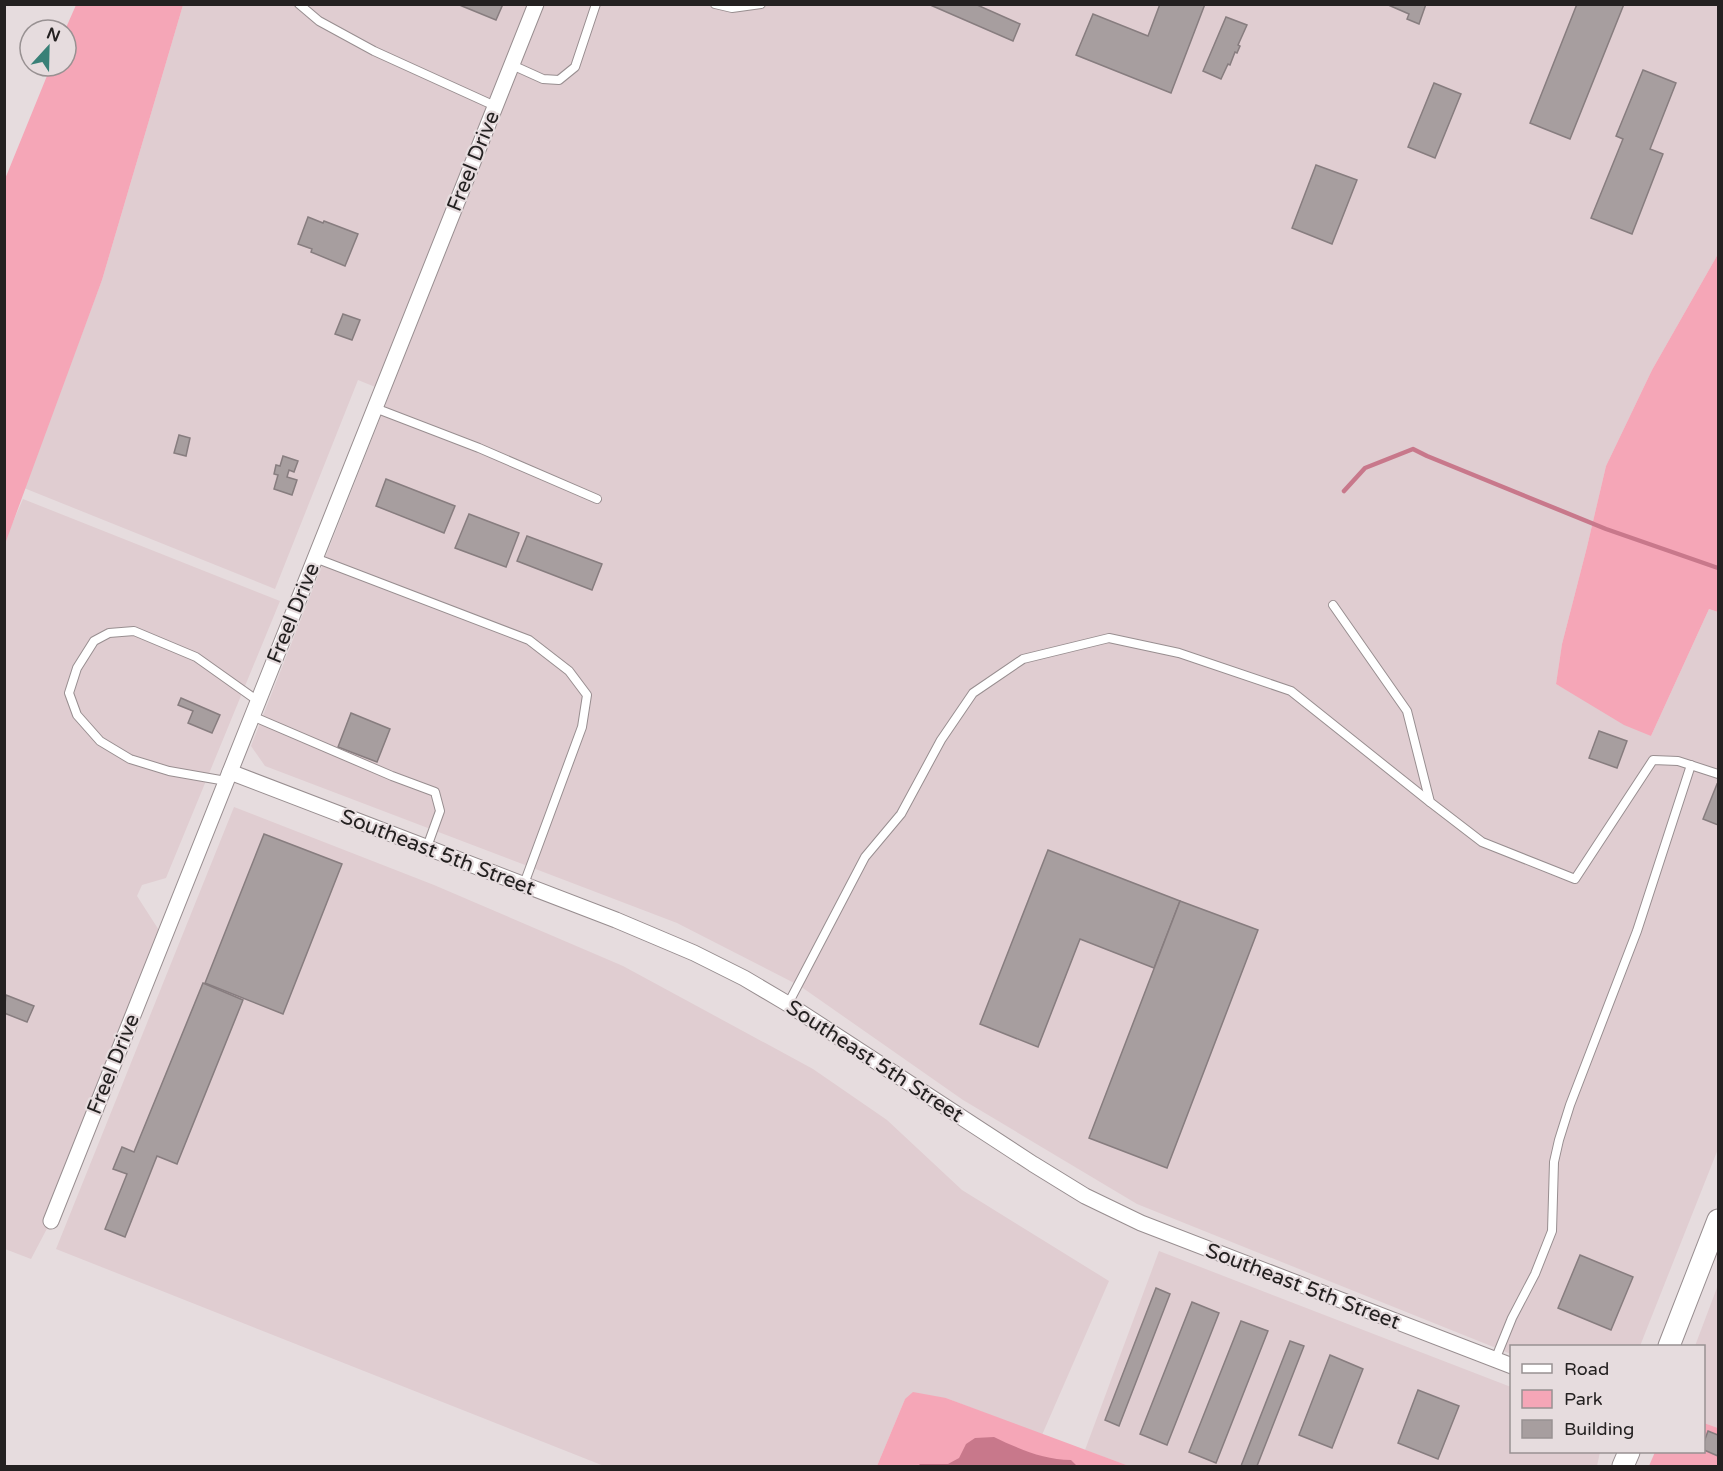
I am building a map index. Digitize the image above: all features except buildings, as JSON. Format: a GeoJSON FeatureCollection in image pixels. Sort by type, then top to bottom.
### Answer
{"type":"FeatureCollection","features":[{"type":"Feature","properties":{"kind":"main road"},"geometry":{"type":"LineString","coordinates":[[1670,1345],[1719,1220]]}},
{"type":"Feature","properties":{"kind":"main road"},"geometry":{"type":"LineString","coordinates":[[1623,1467],[1629,1453]]}},
{"type":"Feature","properties":{"kind":"street","name":"Freel Drive"},"geometry":{"type":"LineString","coordinates":[[51,1221],[536,4]]}},
{"type":"Feature","properties":{"kind":"street","name":"Southeast 5th Street"},"geometry":{"type":"LineString","coordinates":[[228,776],[427,847],[694,953],[744,978],[788,1004],[1085,1196],[1141,1223],[1510,1365]]}},
{"type":"Feature","properties":{"kind":"lane"},"geometry":{"type":"LineString","coordinates":[[299,4],[319,21],[374,51],[495,106]]}},
{"type":"Feature","properties":{"kind":"lane"},"geometry":{"type":"LineString","coordinates":[[512,65],[543,79],[559,80],[574,67],[596,4]]}},
{"type":"Feature","properties":{"kind":"lane"},"geometry":{"type":"LineString","coordinates":[[715,4],[732,8],[761,4]]}},
{"type":"Feature","properties":{"kind":"lane"},"geometry":{"type":"LineString","coordinates":[[375,408],[479,448],[597,499]]}},
{"type":"Feature","properties":{"kind":"lane"},"geometry":{"type":"LineString","coordinates":[[315,558],[529,640],[569,671],[587,695],[582,727],[524,884]]}},
{"type":"Feature","properties":{"kind":"lane"},"geometry":{"type":"LineString","coordinates":[[1333,605],[1407,711],[1430,802]]}},
{"type":"Feature","properties":{"kind":"lane"},"geometry":{"type":"LineString","coordinates":[[228,776],[169,771],[130,759],[100,741],[77,715],[69,693],[76,668],[94,641],[109,633],[134,631],[196,657],[258,701]]}},
{"type":"Feature","properties":{"kind":"lane"},"geometry":{"type":"LineString","coordinates":[[788,1004],[865,857],[901,814],[941,740],[973,693],[1023,659],[1109,638],[1179,653],[1291,691],[1482,842],[1575,879],[1653,760],[1678,761],[1719,774]]}},
{"type":"Feature","properties":{"kind":"lane"},"geometry":{"type":"LineString","coordinates":[[252,716],[435,792],[440,811],[427,847]]}},
{"type":"Feature","properties":{"kind":"lane"},"geometry":{"type":"LineString","coordinates":[[1495,1360],[1512,1318],[1535,1274],[1552,1231],[1554,1162],[1559,1140],[1570,1105],[1637,931],[1691,765]]}},
{"type":"Feature","properties":{"kind":"shaded area"},"geometry":{"type":"Polygon","coordinates":[[[183,5],[1718,5],[1718,254],[1652,370],[1606,466],[1562,644],[1556,684],[1651,736],[1709,609],[1718,612],[1718,1149],[1640,1345],[1510,1345],[1510,1354],[1137,1204],[963,1100],[800,986],[677,923],[265,766],[251,746],[390,393],[358,380],[275,589],[24,488],[102,280],[183,5]]]}},
{"type":"Feature","properties":{"kind":"shaded area"},"geometry":{"type":"Polygon","coordinates":[[[23,499],[280,601],[166,878],[142,885],[137,896],[164,938],[51,1221],[31,1259],[5,1249],[4,542],[23,499]]]}},
{"type":"Feature","properties":{"kind":"shaded area"},"geometry":{"type":"Polygon","coordinates":[[[234,807],[434,885],[623,966],[813,1069],[887,1120],[962,1190],[1109,1281],[1042,1435],[946,1398],[905,1399],[877,1466],[604,1466],[56,1249],[234,807]]]}},
{"type":"Feature","properties":{"kind":"shaded area"},"geometry":{"type":"Polygon","coordinates":[[[1159,1251],[1510,1387],[1510,1453],[1600,1453],[1597,1466],[1129,1466],[1085,1450],[1159,1251]]]}},
{"type":"Feature","properties":{"kind":"shaded area"},"geometry":{"type":"Polygon","coordinates":[[[1718,1285],[1718,1428],[1705,1423],[1705,1345],[1695,1345],[1718,1285]]]}},
{"type":"Feature","properties":{"kind":"shaded area"},"geometry":{"type":"Polygon","coordinates":[[[994,1437],[1041,1456],[1071,1460],[1077,1466],[918,1466],[920,1464],[948,1464],[959,1458],[966,1444],[975,1438],[994,1437]]]}},
{"type":"Feature","properties":{"kind":"green space"},"geometry":{"type":"Polygon","coordinates":[[[76,5],[183,5],[102,280],[5,544],[5,179],[46,78],[78,78],[78,18],[70,18],[76,5]]]}},
{"type":"Feature","properties":{"kind":"green space"},"geometry":{"type":"Polygon","coordinates":[[[1718,254],[1718,612],[1709,609],[1651,736],[1624,725],[1556,684],[1562,644],[1606,466],[1652,370],[1718,254]]]}},
{"type":"Feature","properties":{"kind":"green space"},"geometry":{"type":"Polygon","coordinates":[[[913,1392],[946,1398],[1129,1466],[877,1466],[905,1399],[913,1392]]]}},
{"type":"Feature","properties":{"kind":"green space"},"geometry":{"type":"Polygon","coordinates":[[[1705,1423],[1718,1428],[1718,1466],[1649,1466],[1655,1453],[1705,1453],[1705,1423]]]}},
{"type":"Feature","properties":{"kind":"waterway"},"geometry":{"type":"LineString","coordinates":[[1344,491],[1365,468],[1413,449],[1606,529],[1718,568]]}}]}
